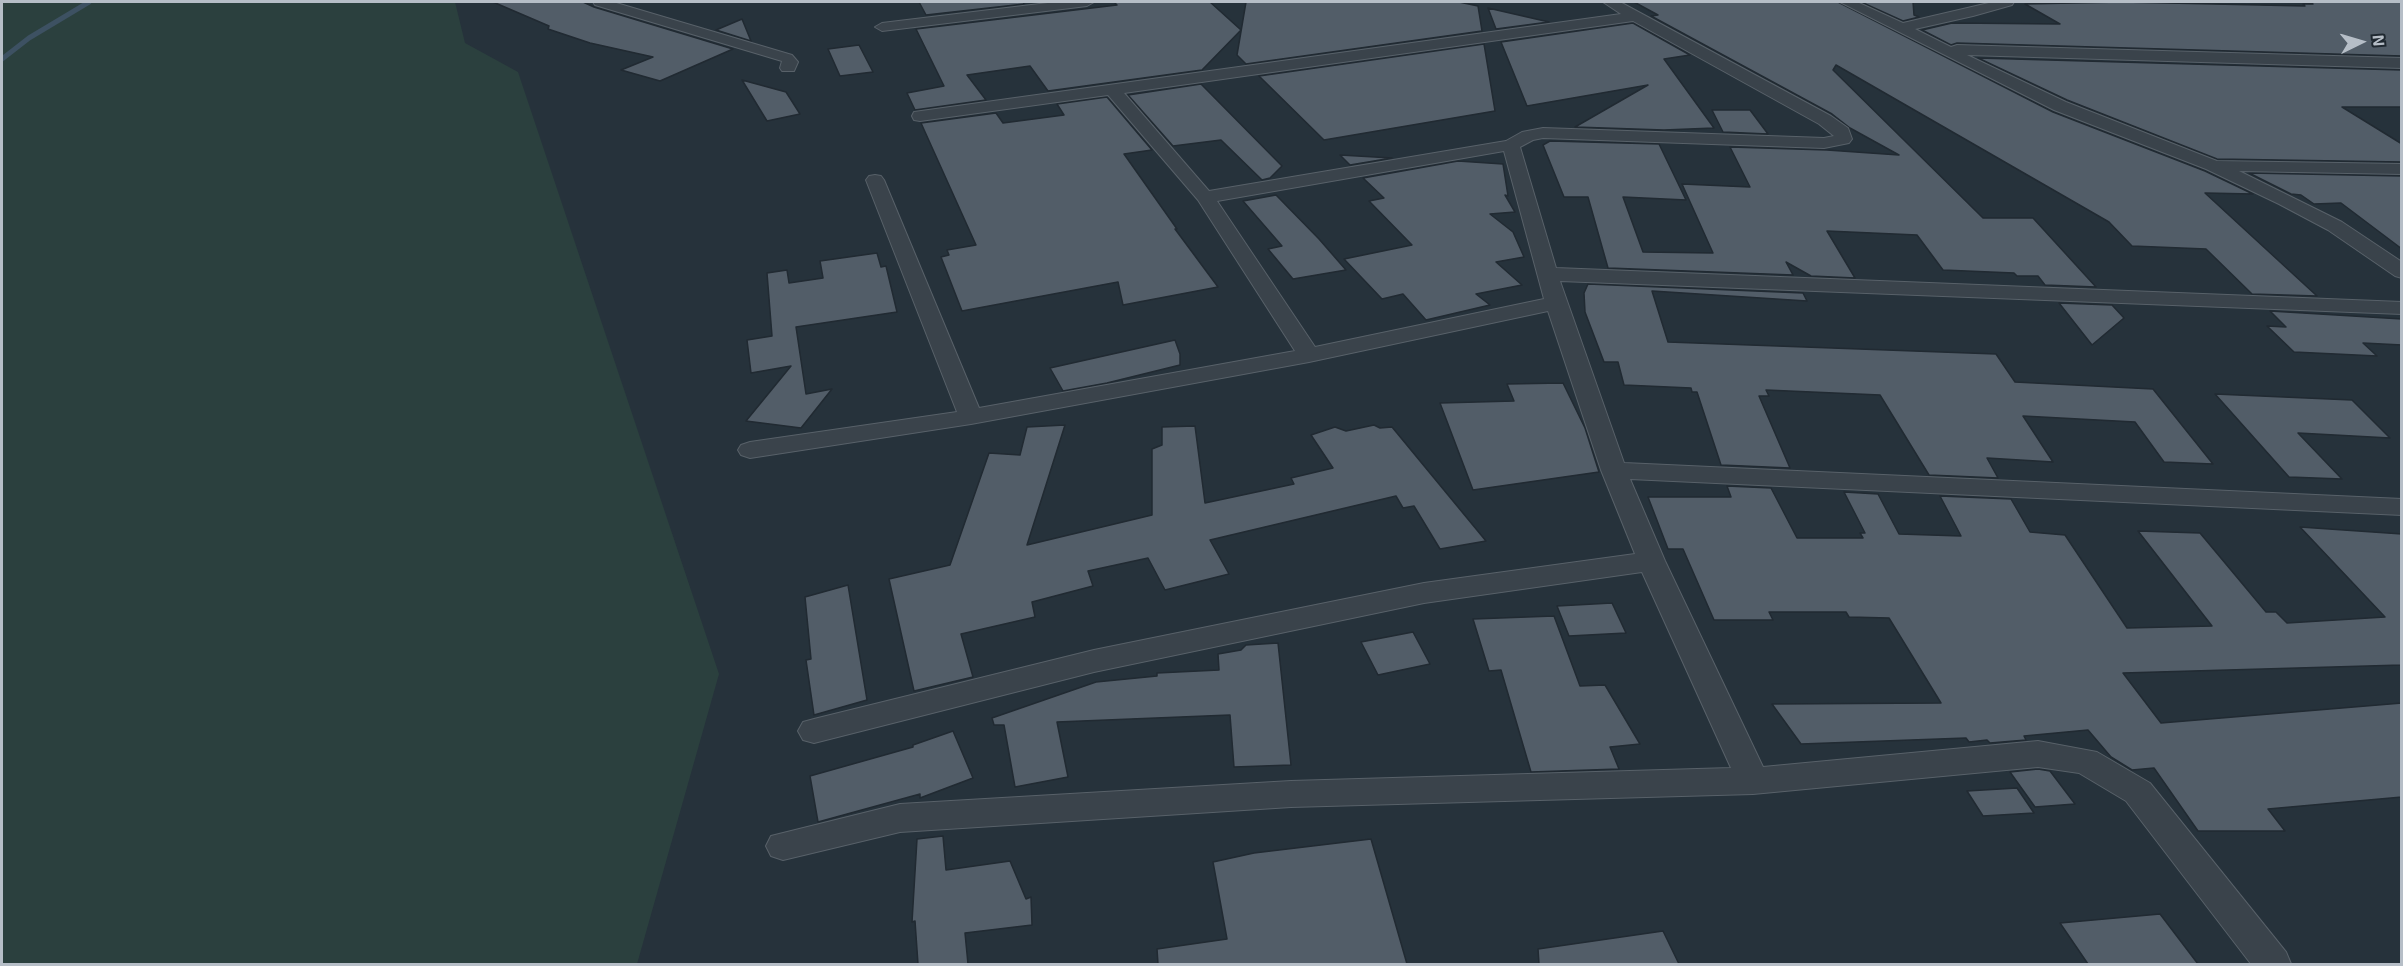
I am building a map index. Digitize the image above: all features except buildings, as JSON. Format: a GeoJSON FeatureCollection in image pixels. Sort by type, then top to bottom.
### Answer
{"type":"FeatureCollection","features":[{"type":"Feature","properties":{"kind":"street"},"geometry":{"type":"LineString","coordinates":[[600,2],[787,58],[790,62],[788,68]]}},
{"type":"Feature","properties":{"kind":"street"},"geometry":{"type":"LineString","coordinates":[[882,27],[1087,2]]}},
{"type":"Feature","properties":{"kind":"street"},"geometry":{"type":"LineString","coordinates":[[1205,197],[1511,145],[1528,136],[1543,134],[1824,143],[1843,140],[1842,132],[1825,120],[1610,2]]}},
{"type":"Feature","properties":{"kind":"street"},"geometry":{"type":"LineString","coordinates":[[1847,2],[2060,106],[2212,165],[2335,226],[2402,272]]}},
{"type":"Feature","properties":{"kind":"street"},"geometry":{"type":"LineString","coordinates":[[1902,28],[2007,2]]}},
{"type":"Feature","properties":{"kind":"street"},"geometry":{"type":"LineString","coordinates":[[920,116],[1636,16]]}},
{"type":"Feature","properties":{"kind":"street"},"geometry":{"type":"LineString","coordinates":[[1947,50],[2402,63]]}},
{"type":"Feature","properties":{"kind":"street"},"geometry":{"type":"LineString","coordinates":[[1112,90],[1205,197],[1309,355]]}},
{"type":"Feature","properties":{"kind":"street"},"geometry":{"type":"LineString","coordinates":[[1511,145],[1556,303],[1614,470],[1651,561],[1753,781]]}},
{"type":"Feature","properties":{"kind":"street"},"geometry":{"type":"LineString","coordinates":[[2212,165],[2402,169]]}},
{"type":"Feature","properties":{"kind":"street"},"geometry":{"type":"LineString","coordinates":[[875,180],[971,417]]}},
{"type":"Feature","properties":{"kind":"street"},"geometry":{"type":"LineString","coordinates":[[1548,274],[2402,308]]}},
{"type":"Feature","properties":{"kind":"street"},"geometry":{"type":"LineString","coordinates":[[750,450],[971,417],[1309,355],[1556,303]]}},
{"type":"Feature","properties":{"kind":"street"},"geometry":{"type":"LineString","coordinates":[[1614,470],[2402,507]]}},
{"type":"Feature","properties":{"kind":"street"},"geometry":{"type":"LineString","coordinates":[[814,731],[1094,661],[1390,600],[1651,561]]}},
{"type":"Feature","properties":{"kind":"street"},"geometry":{"type":"LineString","coordinates":[[783,846],[900,818],[1292,794],[1753,781],[2038,754],[2086,761],[2138,792],[2273,964]]}},
{"type":"Feature","properties":{"kind":"green space"},"geometry":{"type":"Polygon","coordinates":[[[2,2],[455,2],[465,43],[518,72],[719,674],[637,964],[2,964],[2,2]]]}},
{"type":"Feature","properties":{"kind":"waterway"},"geometry":{"type":"LineString","coordinates":[[2,59],[29,38],[89,2]]}}]}
